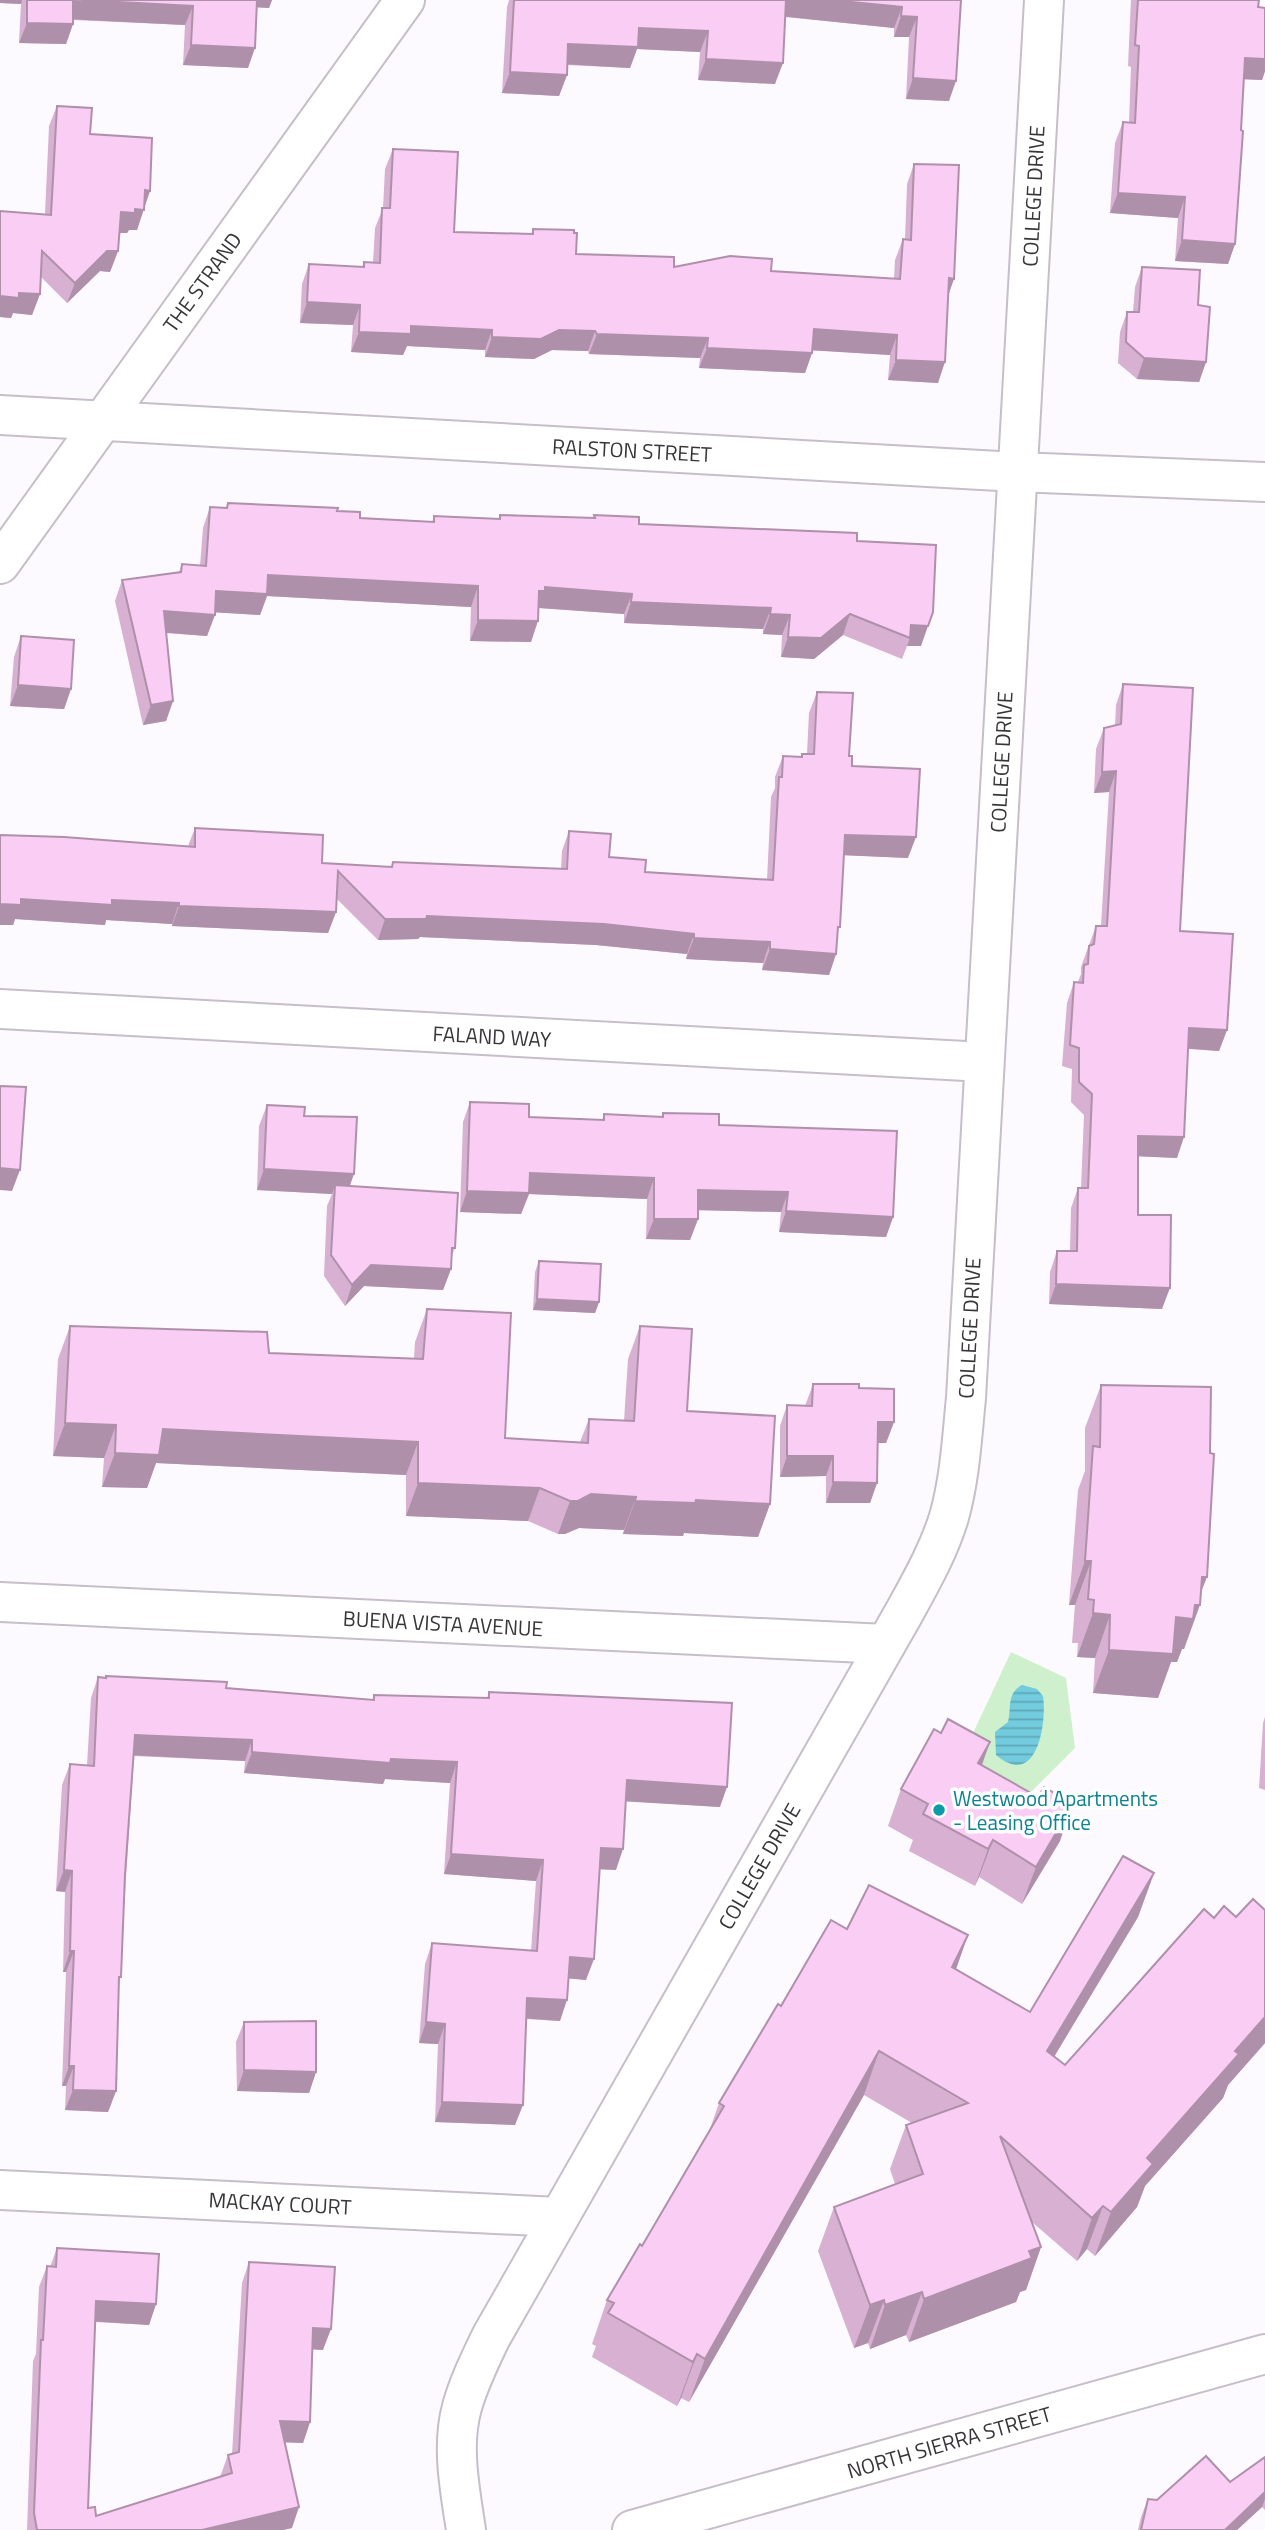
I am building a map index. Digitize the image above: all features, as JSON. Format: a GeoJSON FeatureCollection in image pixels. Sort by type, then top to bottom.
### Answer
{"type":"FeatureCollection","features":[{"type":"Feature","properties":{"kind":"street","name":"THE STRAND"},"geometry":{"type":"LineString","coordinates":[[0,564],[405,0]]}},
{"type":"Feature","properties":{"kind":"street","name":"COLLEGE DRIVE"},"geometry":{"type":"LineString","coordinates":[[466,2530],[459,2486],[457,2448],[461,2409],[473,2374],[491,2337],[932,1563],[949,1516],[961,1458],[1044,0]]}},
{"type":"Feature","properties":{"kind":"street","name":"RALSTON STREET"},"geometry":{"type":"LineString","coordinates":[[0,415],[1017,471],[1265,482]]}},
{"type":"Feature","properties":{"kind":"street","name":"FALAND WAY"},"geometry":{"type":"LineString","coordinates":[[0,1009],[984,1062]]}},
{"type":"Feature","properties":{"kind":"street","name":"BUENA VISTA AVENUE"},"geometry":{"type":"LineString","coordinates":[[0,1602],[886,1644]]}},
{"type":"Feature","properties":{"kind":"street","name":"MACKAY COURT"},"geometry":{"type":"LineString","coordinates":[[0,2190],[559,2217]]}},
{"type":"Feature","properties":{"kind":"street","name":"NORTH SIERRA STREET"},"geometry":{"type":"LineString","coordinates":[[632,2530],[1265,2354]]}},
{"type":"Feature","properties":{"kind":"green space"},"geometry":{"type":"Polygon","coordinates":[[[1011,1652],[1066,1678],[1075,1748],[1026,1797],[960,1761],[1011,1652]]]}},
{"type":"Feature","properties":{"kind":"water"},"geometry":{"type":"Polygon","coordinates":[[[1022,1685],[1037,1689],[1043,1696],[1041,1736],[1030,1759],[1021,1764],[1010,1764],[996,1755],[995,1732],[1008,1722],[1012,1697],[1022,1685]]]}},
{"type":"Feature","properties":{"kind":"building"},"geometry":{"type":"Polygon","coordinates":[[[27,0],[73,0],[73,24],[27,23],[27,0]]]}},
{"type":"Feature","properties":{"kind":"building"},"geometry":{"type":"Polygon","coordinates":[[[81,0],[257,0],[255,48],[191,45],[193,6],[81,0]]]}},
{"type":"Feature","properties":{"kind":"building"},"geometry":{"type":"Polygon","coordinates":[[[514,0],[786,0],[783,63],[706,59],[708,31],[639,28],[638,47],[568,44],[567,75],[510,72],[514,0]]]}},
{"type":"Feature","properties":{"kind":"building"},"geometry":{"type":"Polygon","coordinates":[[[831,0],[961,0],[956,81],[913,78],[917,17],[901,16],[902,7],[831,0]]]}},
{"type":"Feature","properties":{"kind":"building"},"geometry":{"type":"Polygon","coordinates":[[[1138,0],[1259,0],[1258,7],[1265,8],[1265,59],[1245,58],[1235,244],[1182,240],[1185,197],[1118,193],[1123,122],[1135,123],[1139,46],[1135,45],[1138,0]]]}},
{"type":"Feature","properties":{"kind":"building"},"geometry":{"type":"Polygon","coordinates":[[[57,106],[92,108],[90,134],[152,138],[150,191],[145,190],[144,210],[135,209],[135,213],[121,212],[118,251],[107,251],[75,283],[42,251],[40,294],[19,293],[19,298],[0,296],[0,211],[51,215],[57,106]]]}},
{"type":"Feature","properties":{"kind":"building"},"geometry":{"type":"Polygon","coordinates":[[[393,149],[458,152],[454,232],[533,234],[533,229],[574,230],[574,233],[577,233],[576,254],[674,257],[674,267],[730,256],[772,259],[771,271],[900,279],[903,239],[911,240],[914,164],[959,165],[954,279],[949,278],[945,362],[896,360],[897,335],[814,329],[812,353],[707,348],[708,338],[597,334],[595,331],[559,330],[541,339],[492,337],[492,330],[411,326],[411,334],[359,332],[360,305],[307,302],[309,264],[364,267],[364,262],[380,263],[382,208],[390,208],[393,149]]]}},
{"type":"Feature","properties":{"kind":"building"},"geometry":{"type":"Polygon","coordinates":[[[1142,267],[1200,270],[1198,305],[1210,307],[1206,362],[1144,358],[1126,342],[1127,312],[1139,312],[1142,267]]]}},
{"type":"Feature","properties":{"kind":"building"},"geometry":{"type":"Polygon","coordinates":[[[228,503],[338,508],[337,511],[360,512],[360,518],[434,522],[434,516],[500,519],[500,515],[639,517],[639,524],[857,533],[857,541],[936,545],[933,612],[928,626],[911,625],[910,638],[850,614],[821,638],[788,637],[790,615],[770,614],[771,608],[631,602],[632,594],[545,587],[545,591],[539,591],[538,621],[478,620],[478,586],[268,575],[267,594],[216,591],[215,615],[164,611],[173,701],[151,705],[122,580],[181,572],[182,564],[206,566],[210,507],[227,508],[228,503]]]}},
{"type":"Feature","properties":{"kind":"building"},"geometry":{"type":"Polygon","coordinates":[[[21,636],[74,640],[71,689],[18,685],[21,636]]]}},
{"type":"Feature","properties":{"kind":"building"},"geometry":{"type":"Polygon","coordinates":[[[1123,684],[1193,688],[1180,931],[1233,934],[1227,1030],[1189,1028],[1184,1137],[1138,1136],[1138,1215],[1171,1215],[1170,1288],[1056,1284],[1057,1251],[1077,1251],[1078,1188],[1088,1188],[1092,1094],[1079,1082],[1079,1048],[1070,1045],[1074,982],[1083,983],[1084,965],[1088,964],[1089,946],[1094,944],[1096,926],[1107,926],[1116,771],[1102,772],[1104,728],[1121,724],[1123,684]]]}},
{"type":"Feature","properties":{"kind":"building"},"geometry":{"type":"Polygon","coordinates":[[[817,692],[853,693],[849,756],[852,756],[852,766],[920,769],[916,837],[845,835],[836,954],[770,949],[770,942],[694,938],[694,934],[604,924],[427,916],[426,919],[385,919],[338,871],[336,912],[179,906],[179,903],[112,900],[112,905],[21,899],[21,905],[0,904],[0,835],[195,847],[195,828],[323,835],[322,863],[392,867],[393,862],[567,869],[569,831],[611,834],[609,857],[646,860],[645,872],[773,880],[779,777],[782,777],[783,756],[802,757],[802,754],[814,754],[817,692]]]}},
{"type":"Feature","properties":{"kind":"building"},"geometry":{"type":"Polygon","coordinates":[[[0,1086],[26,1087],[20,1170],[0,1168],[0,1086]]]}},
{"type":"Feature","properties":{"kind":"building"},"geometry":{"type":"Polygon","coordinates":[[[470,1102],[529,1104],[529,1117],[604,1120],[604,1114],[663,1117],[663,1113],[719,1114],[719,1125],[897,1131],[893,1217],[786,1211],[788,1192],[698,1190],[698,1219],[654,1219],[654,1178],[530,1173],[529,1193],[467,1191],[470,1102]]]}},
{"type":"Feature","properties":{"kind":"building"},"geometry":{"type":"Polygon","coordinates":[[[267,1105],[305,1107],[304,1116],[357,1117],[354,1174],[264,1169],[267,1105]]]}},
{"type":"Feature","properties":{"kind":"building"},"geometry":{"type":"Polygon","coordinates":[[[335,1185],[458,1193],[451,1269],[371,1265],[352,1285],[331,1255],[335,1185]]]}},
{"type":"Feature","properties":{"kind":"building"},"geometry":{"type":"Polygon","coordinates":[[[539,1261],[601,1264],[599,1302],[537,1299],[539,1261]]]}},
{"type":"Feature","properties":{"kind":"building"},"geometry":{"type":"Polygon","coordinates":[[[427,1309],[511,1313],[505,1438],[588,1443],[589,1419],[634,1421],[640,1326],[692,1329],[687,1411],[775,1416],[770,1504],[696,1500],[695,1503],[635,1501],[636,1497],[591,1494],[578,1501],[570,1501],[540,1488],[418,1483],[418,1442],[163,1429],[159,1455],[115,1453],[116,1425],[65,1423],[70,1326],[267,1332],[269,1353],[423,1359],[427,1309]]]}},
{"type":"Feature","properties":{"kind":"building"},"geometry":{"type":"Polygon","coordinates":[[[813,1384],[859,1384],[859,1388],[894,1389],[894,1422],[878,1422],[877,1483],[833,1482],[833,1456],[787,1456],[787,1405],[812,1406],[813,1384]]]}},
{"type":"Feature","properties":{"kind":"building"},"geometry":{"type":"Polygon","coordinates":[[[1101,1385],[1211,1387],[1210,1453],[1214,1454],[1207,1577],[1202,1577],[1200,1605],[1195,1605],[1193,1619],[1176,1617],[1173,1654],[1109,1650],[1110,1615],[1093,1613],[1094,1600],[1088,1599],[1091,1561],[1085,1561],[1093,1446],[1100,1447],[1101,1385]]]}},
{"type":"Feature","properties":{"kind":"building"},"geometry":{"type":"Polygon","coordinates":[[[98,1677],[227,1682],[226,1688],[374,1700],[374,1695],[489,1698],[489,1692],[732,1703],[727,1787],[627,1780],[623,1849],[601,1848],[594,1959],[570,1957],[567,2000],[527,1998],[523,2105],[442,2102],[445,2024],[426,2022],[432,1943],[537,1951],[543,1860],[451,1854],[457,1762],[391,1759],[390,1763],[252,1752],[252,1740],[135,1735],[119,1977],[116,2091],[73,2090],[74,2066],[69,2066],[74,1951],[70,1951],[72,1871],[64,1870],[70,1764],[94,1766],[98,1677]]]}},
{"type":"Feature","properties":{"kind":"building"},"geometry":{"type":"Polygon","coordinates":[[[948,1719],[990,1742],[978,1763],[1038,1797],[1044,1787],[1073,1804],[1036,1867],[993,1840],[988,1849],[923,1814],[928,1804],[901,1789],[934,1729],[941,1733],[948,1719]]]}},
{"type":"Feature","properties":{"kind":"building"},"geometry":{"type":"Polygon","coordinates":[[[1123,1856],[1154,1873],[1047,2051],[1065,2065],[1204,1909],[1214,1918],[1224,1906],[1236,1917],[1253,1899],[1265,1910],[1265,2017],[1235,2051],[1239,2054],[1147,2158],[1153,2164],[1111,2212],[1103,2206],[1092,2218],[1000,2136],[1041,2247],[1029,2251],[1032,2258],[924,2299],[922,2292],[885,2305],[884,2300],[870,2305],[834,2207],[923,2174],[906,2125],[968,2103],[879,2051],[705,2359],[697,2354],[693,2362],[608,2313],[614,2303],[607,2300],[724,2106],[719,2103],[778,2004],[781,2006],[831,1920],[847,1929],[869,1885],[968,1935],[952,1967],[1030,2012],[1123,1856]]]}},
{"type":"Feature","properties":{"kind":"building"},"geometry":{"type":"Polygon","coordinates":[[[316,2021],[316,2072],[244,2070],[244,2022],[316,2021]]]}},
{"type":"Feature","properties":{"kind":"building"},"geometry":{"type":"Polygon","coordinates":[[[57,2248],[159,2254],[156,2304],[96,2301],[88,2508],[95,2507],[96,2516],[232,2473],[228,2455],[239,2452],[249,2262],[335,2267],[331,2329],[313,2328],[310,2422],[280,2421],[299,2507],[202,2530],[37,2530],[34,2513],[41,2340],[47,2266],[56,2267],[57,2248]]]}},
{"type":"Feature","properties":{"kind":"building"},"geometry":{"type":"Polygon","coordinates":[[[1206,2456],[1230,2482],[1265,2457],[1265,2492],[1225,2530],[1141,2530],[1148,2499],[1157,2500],[1206,2456]]]}},
{"type":"Feature","properties":{"kind":"place","name":"Westwood Apartments - Leasing Office"},"geometry":{"type":"Point","coordinates":[939,1810]}}]}
